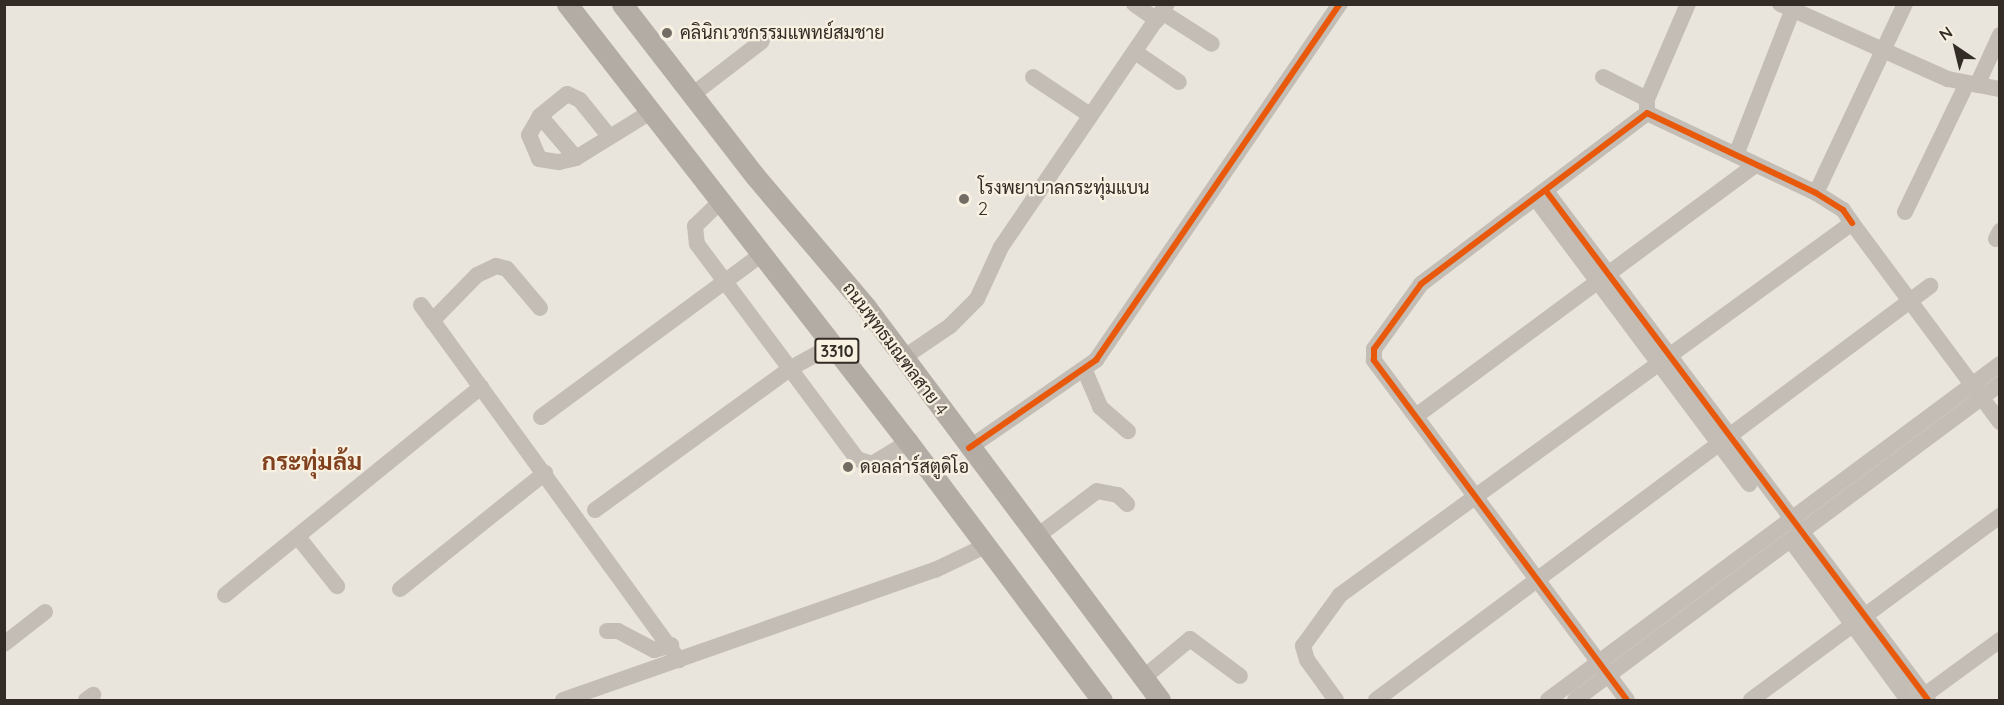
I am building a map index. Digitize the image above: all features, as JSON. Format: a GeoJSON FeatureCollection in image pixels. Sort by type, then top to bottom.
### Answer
{"type":"FeatureCollection","features":[{"type":"Feature","properties":{"kind":"main road","name":"3310"},"geometry":{"type":"LineString","coordinates":[[567,4],[908,442],[1102,700]]}},
{"type":"Feature","properties":{"kind":"main road","name":"ถนนพุทธมณฑลสาย 4"},"geometry":{"type":"LineString","coordinates":[[622,4],[903,358],[1158,699]]}},
{"type":"Feature","properties":{"kind":"street"},"geometry":{"type":"LineString","coordinates":[[1134,4],[1162,12],[1212,44]]}},
{"type":"Feature","properties":{"kind":"street"},"geometry":{"type":"LineString","coordinates":[[969,447],[1084,371],[1164,264],[1340,4]]}},
{"type":"Feature","properties":{"kind":"street"},"geometry":{"type":"LineString","coordinates":[[1816,193],[1905,4]]}},
{"type":"Feature","properties":{"kind":"street"},"geometry":{"type":"LineString","coordinates":[[1627,700],[1374,360],[1374,349],[1421,284],[1541,195],[1647,106],[1684,5]]}},
{"type":"Feature","properties":{"kind":"street"},"geometry":{"type":"LineString","coordinates":[[1736,155],[1789,7],[1885,50],[1972,84],[2000,89]]}},
{"type":"Feature","properties":{"kind":"street"},"geometry":{"type":"LineString","coordinates":[[903,358],[950,326],[977,299],[1001,248],[1162,12]]}},
{"type":"Feature","properties":{"kind":"street"},"geometry":{"type":"LineString","coordinates":[[1905,212],[2000,35]]}},
{"type":"Feature","properties":{"kind":"street"},"geometry":{"type":"LineString","coordinates":[[692,95],[762,41]]}},
{"type":"Feature","properties":{"kind":"street"},"geometry":{"type":"LineString","coordinates":[[1135,52],[1179,82]]}},
{"type":"Feature","properties":{"kind":"street"},"geometry":{"type":"LineString","coordinates":[[1603,76],[1647,106],[1755,165],[1816,193],[1843,210],[2000,422]]}},
{"type":"Feature","properties":{"kind":"street"},"geometry":{"type":"LineString","coordinates":[[1033,77],[1090,115]]}},
{"type":"Feature","properties":{"kind":"street"},"geometry":{"type":"LineString","coordinates":[[609,136],[574,95],[561,97],[540,116],[529,135],[539,159],[550,163],[576,158],[652,111]]}},
{"type":"Feature","properties":{"kind":"street"},"geometry":{"type":"LineString","coordinates":[[540,116],[576,158]]}},
{"type":"Feature","properties":{"kind":"street"},"geometry":{"type":"LineString","coordinates":[[1416,416],[1755,165]]}},
{"type":"Feature","properties":{"kind":"street"},"geometry":{"type":"LineString","coordinates":[[1541,195],[1857,621],[1919,699],[2000,640]]}},
{"type":"Feature","properties":{"kind":"street"},"geometry":{"type":"LineString","coordinates":[[721,201],[694,226],[693,235],[864,464],[883,461],[908,442]]}},
{"type":"Feature","properties":{"kind":"street"},"geometry":{"type":"LineString","coordinates":[[1336,700],[1304,653],[1310,635],[1340,595],[1477,498],[1852,223]]}},
{"type":"Feature","properties":{"kind":"street"},"geometry":{"type":"LineString","coordinates":[[541,417],[762,254]]}},
{"type":"Feature","properties":{"kind":"street"},"geometry":{"type":"LineString","coordinates":[[432,321],[477,274],[496,266],[507,269],[540,308]]}},
{"type":"Feature","properties":{"kind":"street"},"geometry":{"type":"LineString","coordinates":[[1376,700],[1930,286]]}},
{"type":"Feature","properties":{"kind":"street"},"geometry":{"type":"LineString","coordinates":[[421,305],[675,653]]}},
{"type":"Feature","properties":{"kind":"street"},"geometry":{"type":"LineString","coordinates":[[596,510],[791,368],[833,345]]}},
{"type":"Feature","properties":{"kind":"street"},"geometry":{"type":"LineString","coordinates":[[1548,700],[1604,669],[1791,531],[1976,392],[2000,364]]}},
{"type":"Feature","properties":{"kind":"street"},"geometry":{"type":"LineString","coordinates":[[1084,371],[1100,407],[1128,431]]}},
{"type":"Feature","properties":{"kind":"street"},"geometry":{"type":"LineString","coordinates":[[1976,392],[2000,384]]}},
{"type":"Feature","properties":{"kind":"street"},"geometry":{"type":"LineString","coordinates":[[225,595],[481,387]]}},
{"type":"Feature","properties":{"kind":"street"},"geometry":{"type":"LineString","coordinates":[[400,589],[545,473]]}},
{"type":"Feature","properties":{"kind":"street"},"geometry":{"type":"LineString","coordinates":[[1036,537],[1097,491],[1118,495],[1127,504]]}},
{"type":"Feature","properties":{"kind":"street"},"geometry":{"type":"LineString","coordinates":[[1751,700],[2000,516]]}},
{"type":"Feature","properties":{"kind":"street"},"geometry":{"type":"LineString","coordinates":[[298,537],[336,586]]}},
{"type":"Feature","properties":{"kind":"street"},"geometry":{"type":"LineString","coordinates":[[562,700],[675,653],[934,570],[985,546]]}},
{"type":"Feature","properties":{"kind":"street"},"geometry":{"type":"LineString","coordinates":[[4,644],[45,612]]}},
{"type":"Feature","properties":{"kind":"street"},"geometry":{"type":"LineString","coordinates":[[607,631],[618,631],[654,650],[675,653]]}},
{"type":"Feature","properties":{"kind":"street"},"geometry":{"type":"LineString","coordinates":[[1143,678],[1190,639],[1240,676]]}},
{"type":"Feature","properties":{"kind":"street"},"geometry":{"type":"LineString","coordinates":[[1575,700],[1604,669]]}},
{"type":"Feature","properties":{"kind":"cycle path"},"geometry":{"type":"LineString","coordinates":[[969,448],[1096,360],[1340,4]]}},
{"type":"Feature","properties":{"kind":"cycle path"},"geometry":{"type":"LineString","coordinates":[[1627,700],[1374,360],[1374,349],[1421,284],[1647,113],[1816,193],[1843,210],[1852,223]]}},
{"type":"Feature","properties":{"kind":"cycle path"},"geometry":{"type":"LineString","coordinates":[[1546,191],[1928,700]]}},
{"type":"Feature","properties":{"kind":"place","name":"คลินิกเวชกรรมแพทย์สมชาย"},"geometry":{"type":"Point","coordinates":[667,33]}},
{"type":"Feature","properties":{"kind":"place","name":"โรงพยาบาลกระทุ่มแบน 2"},"geometry":{"type":"Point","coordinates":[964,199]}},
{"type":"Feature","properties":{"kind":"place","name":"ดอลล่าร์สตูดิโอ"},"geometry":{"type":"Point","coordinates":[848,467]}},
{"type":"Feature","properties":{"kind":"district","name":"กระทุ่มล้ม"},"geometry":{"type":"Point","coordinates":[312,462]}}]}
